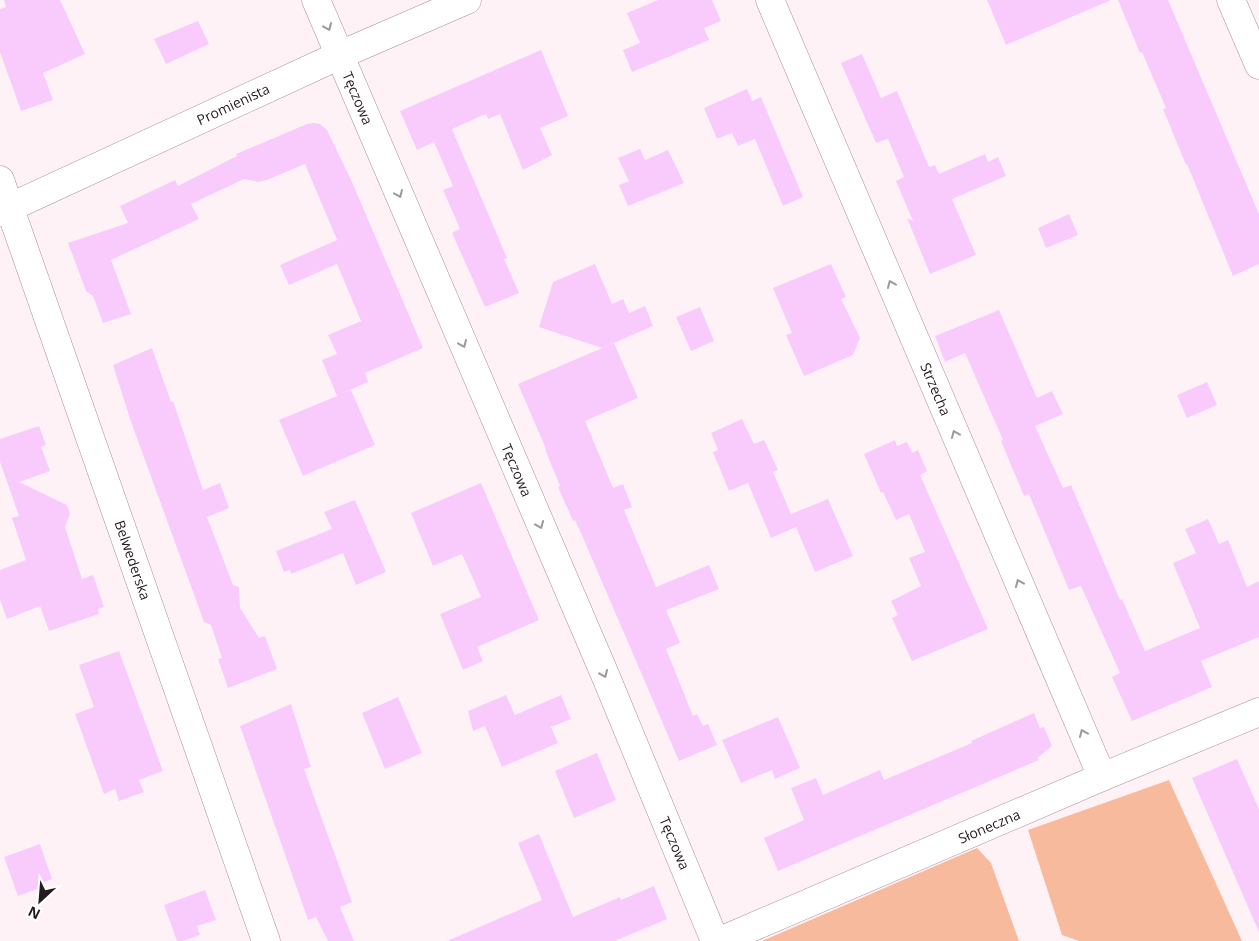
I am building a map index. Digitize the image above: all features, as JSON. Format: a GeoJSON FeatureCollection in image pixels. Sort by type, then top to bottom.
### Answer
{"type":"FeatureCollection","features":[{"type":"Feature","properties":{"kind":"street","name":"Tęczowa"},"geometry":{"type":"LineString","coordinates":[[316,0],[606,678],[715,941]]}},
{"type":"Feature","properties":{"kind":"street","name":"Promienista"},"geometry":{"type":"LineString","coordinates":[[5,209],[340,54],[467,0]]}},
{"type":"Feature","properties":{"kind":"street","name":"Strzecha"},"geometry":{"type":"LineString","coordinates":[[770,0],[1102,777]]}},
{"type":"Feature","properties":{"kind":"street"},"geometry":{"type":"LineString","coordinates":[[1231,0],[1259,65]]}},
{"type":"Feature","properties":{"kind":"street","name":"Belwederska"},"geometry":{"type":"LineString","coordinates":[[0,180],[5,209],[266,941]]}},
{"type":"Feature","properties":{"kind":"street","name":"Słoneczna"},"geometry":{"type":"LineString","coordinates":[[720,941],[1102,777],[1259,712]]}},
{"type":"Feature","properties":{"kind":"shaded area"},"geometry":{"type":"Polygon","coordinates":[[[1169,780],[1242,941],[1079,941],[1062,935],[1028,830],[1169,780]]]}},
{"type":"Feature","properties":{"kind":"shaded area"},"geometry":{"type":"Polygon","coordinates":[[[977,848],[991,863],[1019,941],[762,941],[977,848]]]}},
{"type":"Feature","properties":{"kind":"building"},"geometry":{"type":"Polygon","coordinates":[[[4,0],[60,0],[85,54],[43,73],[53,100],[21,111],[0,52],[0,9],[6,7],[4,0]]]}},
{"type":"Feature","properties":{"kind":"building"},"geometry":{"type":"Polygon","coordinates":[[[658,0],[712,0],[721,21],[704,28],[709,40],[632,72],[623,50],[640,43],[627,13],[658,0]]]}},
{"type":"Feature","properties":{"kind":"building"},"geometry":{"type":"Polygon","coordinates":[[[987,0],[1111,0],[1006,45],[987,0]]]}},
{"type":"Feature","properties":{"kind":"building"},"geometry":{"type":"Polygon","coordinates":[[[1118,0],[1168,0],[1259,214],[1259,264],[1233,276],[1163,109],[1166,108],[1118,0]]]}},
{"type":"Feature","properties":{"kind":"building"},"geometry":{"type":"Polygon","coordinates":[[[198,21],[209,44],[166,64],[154,39],[198,21]]]}},
{"type":"Feature","properties":{"kind":"building"},"geometry":{"type":"Polygon","coordinates":[[[541,50],[568,116],[540,128],[552,155],[523,170],[500,114],[488,119],[486,114],[452,129],[507,258],[504,259],[519,293],[485,307],[452,233],[460,229],[443,190],[453,186],[434,142],[417,150],[400,111],[541,50]]]}},
{"type":"Feature","properties":{"kind":"building"},"geometry":{"type":"Polygon","coordinates":[[[862,54],[881,98],[897,91],[929,167],[935,165],[939,174],[985,154],[988,162],[998,157],[1006,176],[952,199],[976,255],[930,274],[907,218],[913,221],[896,181],[904,177],[888,139],[876,143],[841,63],[862,54]]]}},
{"type":"Feature","properties":{"kind":"building"},"geometry":{"type":"Polygon","coordinates":[[[747,89],[752,101],[761,97],[803,197],[783,206],[755,139],[738,146],[732,133],[717,139],[704,108],[747,89]]]}},
{"type":"Feature","properties":{"kind":"building"},"geometry":{"type":"Polygon","coordinates":[[[313,123],[320,124],[327,130],[352,182],[423,348],[365,373],[368,382],[343,393],[351,390],[375,445],[303,476],[279,420],[337,396],[322,360],[337,354],[328,335],[361,321],[337,264],[289,285],[280,265],[337,240],[305,164],[267,180],[258,182],[244,179],[191,204],[199,219],[111,260],[131,314],[103,323],[93,296],[86,291],[68,243],[128,223],[120,206],[175,180],[178,186],[237,156],[236,154],[313,123]]]}},
{"type":"Feature","properties":{"kind":"building"},"geometry":{"type":"Polygon","coordinates":[[[640,149],[645,160],[668,150],[684,183],[628,206],[619,185],[629,181],[618,158],[640,149]]]}},
{"type":"Feature","properties":{"kind":"building"},"geometry":{"type":"Polygon","coordinates":[[[1069,214],[1078,235],[1046,248],[1038,228],[1069,214]]]}},
{"type":"Feature","properties":{"kind":"building"},"geometry":{"type":"Polygon","coordinates":[[[595,264],[612,304],[623,299],[629,313],[645,306],[653,326],[602,348],[539,327],[553,282],[595,264]]]}},
{"type":"Feature","properties":{"kind":"building"},"geometry":{"type":"Polygon","coordinates":[[[831,264],[846,297],[841,299],[860,338],[853,355],[804,376],[786,335],[792,333],[773,288],[831,264]]]}},
{"type":"Feature","properties":{"kind":"building"},"geometry":{"type":"Polygon","coordinates":[[[700,307],[714,341],[691,351],[676,317],[700,307]]]}},
{"type":"Feature","properties":{"kind":"building"},"geometry":{"type":"Polygon","coordinates":[[[999,310],[1037,398],[1052,391],[1063,414],[1035,426],[1063,488],[1071,485],[1120,600],[1122,599],[1145,651],[1200,628],[1173,563],[1196,553],[1185,529],[1208,519],[1219,544],[1228,540],[1247,587],[1259,581],[1259,637],[1201,661],[1212,687],[1132,721],[1112,677],[1120,673],[1081,586],[1069,590],[1029,494],[1024,496],[1001,441],[1003,440],[965,353],[945,362],[935,336],[999,310]]]}},
{"type":"Feature","properties":{"kind":"building"},"geometry":{"type":"Polygon","coordinates":[[[614,343],[638,398],[585,421],[613,488],[623,484],[632,507],[624,510],[656,587],[709,565],[719,589],[666,610],[680,643],[666,649],[693,716],[697,714],[703,726],[708,724],[717,745],[679,761],[584,540],[575,520],[573,521],[558,487],[560,486],[546,449],[518,384],[614,343]]]}},
{"type":"Feature","properties":{"kind":"building"},"geometry":{"type":"Polygon","coordinates":[[[152,348],[171,402],[173,401],[203,490],[220,483],[229,508],[207,517],[233,585],[239,587],[240,608],[259,638],[265,636],[277,669],[228,688],[218,659],[222,658],[211,625],[204,622],[130,419],[113,365],[152,348]]]}},
{"type":"Feature","properties":{"kind":"building"},"geometry":{"type":"Polygon","coordinates":[[[1207,382],[1217,405],[1187,418],[1177,395],[1207,382]]]}},
{"type":"Feature","properties":{"kind":"building"},"geometry":{"type":"Polygon","coordinates":[[[742,419],[754,444],[764,440],[778,470],[773,472],[791,514],[828,499],[853,556],[815,572],[796,527],[771,538],[748,483],[729,491],[713,452],[718,450],[711,433],[742,419]]]}},
{"type":"Feature","properties":{"kind":"building"},"geometry":{"type":"Polygon","coordinates":[[[39,426],[46,445],[41,447],[50,471],[19,482],[67,505],[70,514],[65,527],[82,579],[93,575],[104,607],[98,609],[99,614],[49,631],[40,606],[7,619],[0,600],[0,570],[26,560],[12,518],[19,516],[0,462],[0,439],[39,426]]]}},
{"type":"Feature","properties":{"kind":"building"},"geometry":{"type":"Polygon","coordinates":[[[895,440],[897,446],[907,442],[912,453],[918,450],[927,471],[920,475],[988,629],[912,661],[892,618],[898,615],[891,601],[921,586],[909,558],[925,552],[909,514],[896,520],[883,492],[881,493],[864,454],[895,440]]]}},
{"type":"Feature","properties":{"kind":"building"},"geometry":{"type":"Polygon","coordinates":[[[481,483],[539,620],[477,647],[483,661],[463,670],[440,614],[481,597],[462,554],[433,566],[411,513],[481,483]]]}},
{"type":"Feature","properties":{"kind":"building"},"geometry":{"type":"Polygon","coordinates":[[[355,500],[386,572],[356,585],[343,553],[291,574],[290,570],[284,572],[276,551],[332,529],[324,512],[355,500]]]}},
{"type":"Feature","properties":{"kind":"building"},"geometry":{"type":"Polygon","coordinates":[[[119,651],[163,771],[139,780],[144,792],[119,801],[115,789],[104,794],[75,714],[94,707],[79,665],[119,651]]]}},
{"type":"Feature","properties":{"kind":"building"},"geometry":{"type":"Polygon","coordinates":[[[506,695],[515,715],[561,695],[571,719],[551,727],[558,743],[502,767],[485,726],[473,731],[468,711],[506,695]]]}},
{"type":"Feature","properties":{"kind":"building"},"geometry":{"type":"Polygon","coordinates":[[[398,697],[422,753],[385,769],[362,713],[398,697]]]}},
{"type":"Feature","properties":{"kind":"building"},"geometry":{"type":"Polygon","coordinates":[[[291,704],[311,767],[304,769],[352,902],[340,907],[354,941],[328,941],[316,917],[308,920],[240,726],[291,704]]]}},
{"type":"Feature","properties":{"kind":"building"},"geometry":{"type":"Polygon","coordinates":[[[1034,713],[1040,728],[1044,727],[1052,746],[1037,758],[1039,760],[778,871],[764,838],[804,820],[791,788],[816,778],[823,795],[880,770],[884,780],[972,743],[971,741],[1034,713]]]}},
{"type":"Feature","properties":{"kind":"building"},"geometry":{"type":"Polygon","coordinates":[[[778,717],[800,768],[775,779],[772,770],[741,783],[722,740],[778,717]]]}},
{"type":"Feature","properties":{"kind":"building"},"geometry":{"type":"Polygon","coordinates":[[[597,753],[616,800],[574,818],[555,771],[597,753]]]}},
{"type":"Feature","properties":{"kind":"building"},"geometry":{"type":"Polygon","coordinates":[[[1237,759],[1259,809],[1259,932],[1192,778],[1237,759]]]}},
{"type":"Feature","properties":{"kind":"building"},"geometry":{"type":"Polygon","coordinates":[[[539,834],[573,917],[620,897],[621,900],[654,886],[667,919],[615,941],[447,941],[542,900],[518,843],[539,834]]]}},
{"type":"Feature","properties":{"kind":"building"},"geometry":{"type":"Polygon","coordinates":[[[40,844],[52,879],[42,883],[43,887],[18,896],[4,857],[40,844]]]}},
{"type":"Feature","properties":{"kind":"building"},"geometry":{"type":"Polygon","coordinates":[[[205,890],[216,920],[197,926],[200,935],[183,941],[177,941],[164,905],[205,890]]]}}]}
